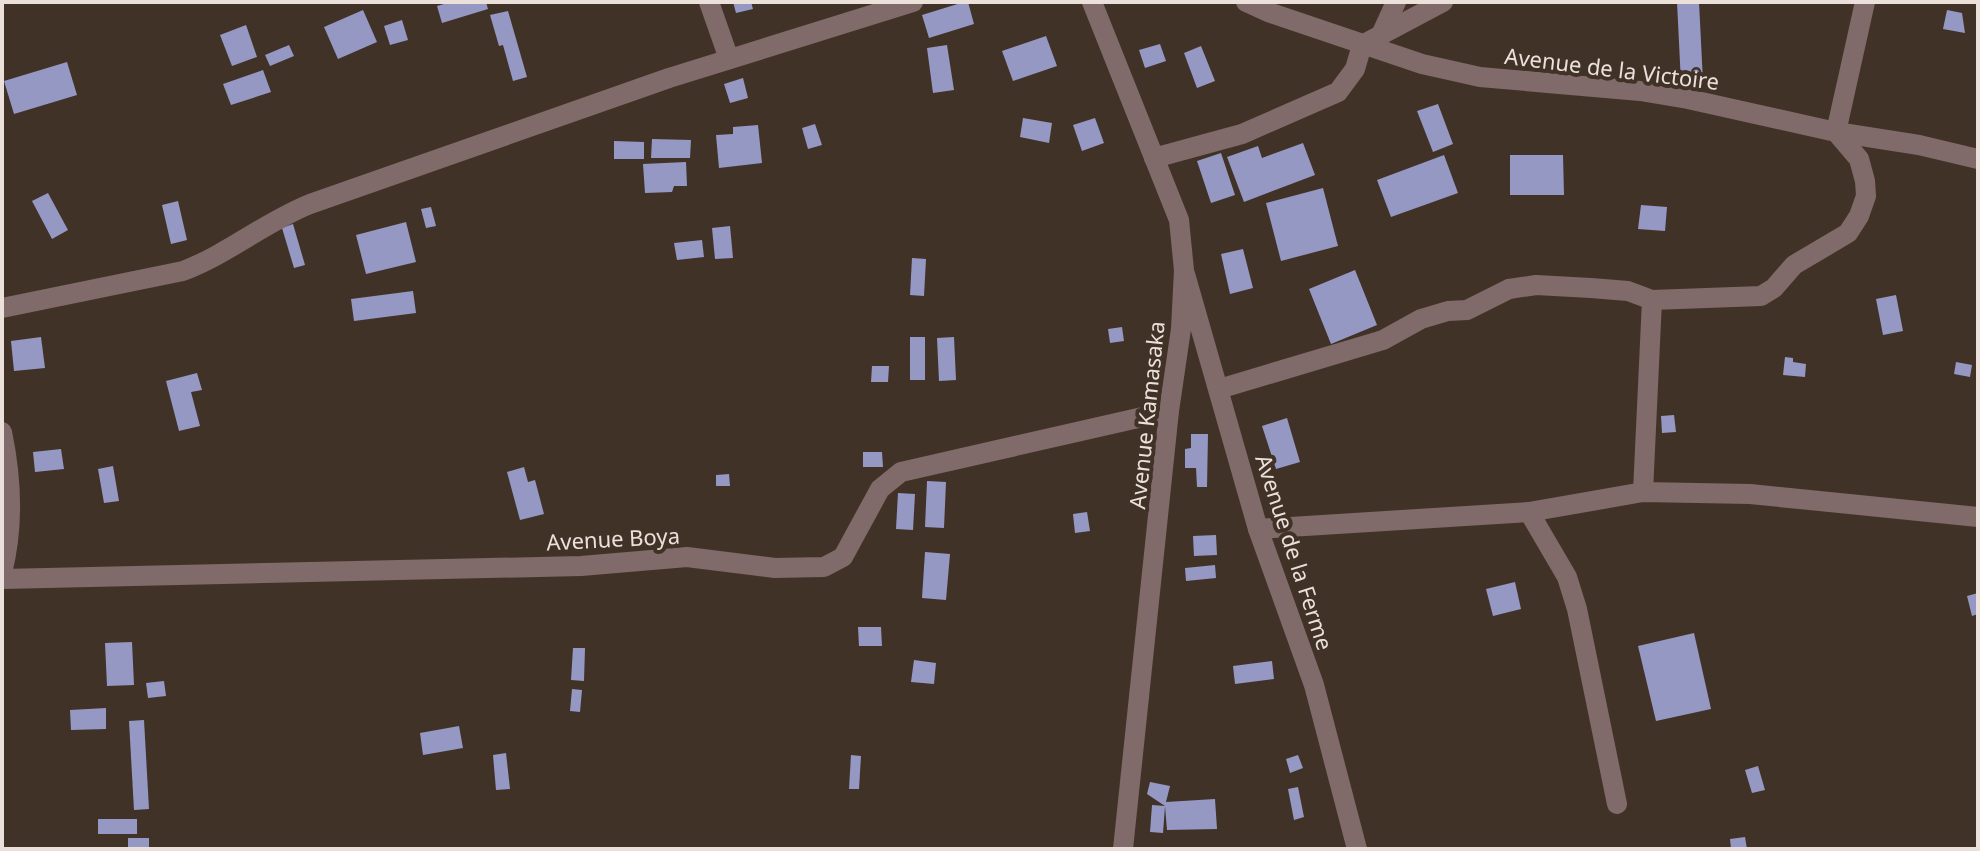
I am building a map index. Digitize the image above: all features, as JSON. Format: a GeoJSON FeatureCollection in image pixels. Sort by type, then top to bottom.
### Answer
{"type":"FeatureCollection","features":[{"type":"Feature","properties":{"kind":"street"},"geometry":{"type":"LineString","coordinates":[[709,2],[729,59]]}},
{"type":"Feature","properties":{"kind":"street"},"geometry":{"type":"LineString","coordinates":[[2,308],[183,271],[210,261],[283,215],[310,204],[669,78],[913,2]]}},
{"type":"Feature","properties":{"kind":"street","name":"Avenue Kamasaka"},"geometry":{"type":"LineString","coordinates":[[1092,2],[1179,220],[1184,270],[1181,329],[1169,411],[1121,849]]}},
{"type":"Feature","properties":{"kind":"street","name":"Avenue de la Victoire"},"geometry":{"type":"LineString","coordinates":[[1246,2],[1362,45],[1422,64],[1480,77],[1664,95],[1978,159]]}},
{"type":"Feature","properties":{"kind":"street"},"geometry":{"type":"LineString","coordinates":[[1381,35],[1396,2]]}},
{"type":"Feature","properties":{"kind":"street"},"geometry":{"type":"LineString","coordinates":[[1154,158],[1242,134],[1338,92],[1355,69],[1362,45],[1443,2]]}},
{"type":"Feature","properties":{"kind":"street"},"geometry":{"type":"LineString","coordinates":[[1219,389],[1383,340],[1421,319],[1448,311],[1467,310],[1509,289],[1536,285],[1591,288],[1628,291],[1652,300],[1761,296],[1774,288],[1794,265],[1811,252],[1835,243],[1848,233],[1859,216],[1866,196],[1859,159],[1836,132],[1865,2]]}},
{"type":"Feature","properties":{"kind":"street","name":"Avenue de la Ferme"},"geometry":{"type":"LineString","coordinates":[[1184,270],[1258,529],[1314,685],[1357,849]]}},
{"type":"Feature","properties":{"kind":"street"},"geometry":{"type":"LineString","coordinates":[[1643,492],[1652,300]]}},
{"type":"Feature","properties":{"kind":"street","name":"Avenue Boya"},"geometry":{"type":"LineString","coordinates":[[2,576],[581,566],[687,557],[775,568],[824,567],[843,557],[880,489],[901,472],[1169,411]]}},
{"type":"Feature","properties":{"kind":"street"},"geometry":{"type":"LineString","coordinates":[[2,432],[12,488],[9,545],[2,576]]}},
{"type":"Feature","properties":{"kind":"street"},"geometry":{"type":"LineString","coordinates":[[1258,529],[1529,512],[1643,492],[1750,494],[1978,517]]}},
{"type":"Feature","properties":{"kind":"street"},"geometry":{"type":"LineString","coordinates":[[1529,512],[1567,577],[1574,599],[1617,804]]}},
{"type":"Feature","properties":{"kind":"building"},"geometry":{"type":"Polygon","coordinates":[[[451,2],[486,2],[488,9],[442,23],[437,6],[451,2]]]}},
{"type":"Feature","properties":{"kind":"building"},"geometry":{"type":"Polygon","coordinates":[[[733,2],[751,2],[753,9],[736,13],[733,2]]]}},
{"type":"Feature","properties":{"kind":"building"},"geometry":{"type":"Polygon","coordinates":[[[968,2],[974,24],[929,38],[922,15],[968,2]]]}},
{"type":"Feature","properties":{"kind":"building"},"geometry":{"type":"Polygon","coordinates":[[[1677,2],[1699,2],[1703,82],[1681,83],[1677,2]]]}},
{"type":"Feature","properties":{"kind":"building"},"geometry":{"type":"Polygon","coordinates":[[[363,10],[377,42],[338,59],[324,27],[363,10]]]}},
{"type":"Feature","properties":{"kind":"building"},"geometry":{"type":"Polygon","coordinates":[[[1947,10],[1962,13],[1965,33],[1943,29],[1947,10]]]}},
{"type":"Feature","properties":{"kind":"building"},"geometry":{"type":"Polygon","coordinates":[[[508,11],[527,77],[513,81],[503,45],[499,46],[490,15],[508,11]]]}},
{"type":"Feature","properties":{"kind":"building"},"geometry":{"type":"Polygon","coordinates":[[[402,20],[408,40],[390,45],[384,26],[402,20]]]}},
{"type":"Feature","properties":{"kind":"building"},"geometry":{"type":"Polygon","coordinates":[[[246,25],[257,57],[232,66],[220,35],[246,25]]]}},
{"type":"Feature","properties":{"kind":"building"},"geometry":{"type":"Polygon","coordinates":[[[1046,36],[1057,66],[1013,81],[1002,51],[1046,36]]]}},
{"type":"Feature","properties":{"kind":"building"},"geometry":{"type":"Polygon","coordinates":[[[1160,44],[1166,61],[1145,68],[1139,50],[1160,44]]]}},
{"type":"Feature","properties":{"kind":"building"},"geometry":{"type":"Polygon","coordinates":[[[289,45],[294,56],[270,66],[265,55],[289,45]]]}},
{"type":"Feature","properties":{"kind":"building"},"geometry":{"type":"Polygon","coordinates":[[[947,45],[954,90],[933,93],[927,48],[947,45]]]}},
{"type":"Feature","properties":{"kind":"building"},"geometry":{"type":"Polygon","coordinates":[[[1201,46],[1215,81],[1197,88],[1184,53],[1201,46]]]}},
{"type":"Feature","properties":{"kind":"building"},"geometry":{"type":"Polygon","coordinates":[[[67,62],[77,95],[14,114],[4,81],[67,62]]]}},
{"type":"Feature","properties":{"kind":"building"},"geometry":{"type":"Polygon","coordinates":[[[263,70],[271,92],[231,105],[223,84],[263,70]]]}},
{"type":"Feature","properties":{"kind":"building"},"geometry":{"type":"Polygon","coordinates":[[[743,78],[748,98],[730,103],[724,84],[743,78]]]}},
{"type":"Feature","properties":{"kind":"building"},"geometry":{"type":"Polygon","coordinates":[[[1438,104],[1453,144],[1433,152],[1417,111],[1438,104]]]}},
{"type":"Feature","properties":{"kind":"building"},"geometry":{"type":"Polygon","coordinates":[[[1023,118],[1052,123],[1049,143],[1020,137],[1023,118]]]}},
{"type":"Feature","properties":{"kind":"building"},"geometry":{"type":"Polygon","coordinates":[[[1095,118],[1104,143],[1082,151],[1073,125],[1095,118]]]}},
{"type":"Feature","properties":{"kind":"building"},"geometry":{"type":"Polygon","coordinates":[[[815,124],[822,145],[808,149],[802,128],[815,124]]]}},
{"type":"Feature","properties":{"kind":"building"},"geometry":{"type":"Polygon","coordinates":[[[758,125],[762,163],[719,168],[716,135],[733,134],[733,127],[758,125]]]}},
{"type":"Feature","properties":{"kind":"building"},"geometry":{"type":"Polygon","coordinates":[[[652,139],[691,140],[690,158],[651,158],[652,139]]]}},
{"type":"Feature","properties":{"kind":"building"},"geometry":{"type":"Polygon","coordinates":[[[614,141],[644,142],[644,159],[614,159],[614,141]]]}},
{"type":"Feature","properties":{"kind":"building"},"geometry":{"type":"Polygon","coordinates":[[[1303,143],[1315,175],[1244,202],[1227,157],[1258,146],[1262,158],[1303,143]]]}},
{"type":"Feature","properties":{"kind":"building"},"geometry":{"type":"Polygon","coordinates":[[[1221,153],[1235,195],[1211,203],[1197,161],[1221,153]]]}},
{"type":"Feature","properties":{"kind":"building"},"geometry":{"type":"Polygon","coordinates":[[[1444,155],[1458,193],[1391,217],[1377,180],[1444,155]]]}},
{"type":"Feature","properties":{"kind":"building"},"geometry":{"type":"Polygon","coordinates":[[[1510,155],[1563,155],[1564,195],[1510,195],[1510,155]]]}},
{"type":"Feature","properties":{"kind":"building"},"geometry":{"type":"Polygon","coordinates":[[[686,162],[687,186],[674,186],[672,192],[645,193],[643,164],[686,162]]]}},
{"type":"Feature","properties":{"kind":"building"},"geometry":{"type":"Polygon","coordinates":[[[1323,188],[1338,246],[1281,261],[1266,203],[1323,188]]]}},
{"type":"Feature","properties":{"kind":"building"},"geometry":{"type":"Polygon","coordinates":[[[48,193],[68,230],[52,239],[32,201],[48,193]]]}},
{"type":"Feature","properties":{"kind":"building"},"geometry":{"type":"Polygon","coordinates":[[[178,201],[187,240],[171,244],[162,205],[178,201]]]}},
{"type":"Feature","properties":{"kind":"building"},"geometry":{"type":"Polygon","coordinates":[[[1641,205],[1667,207],[1665,231],[1638,229],[1641,205]]]}},
{"type":"Feature","properties":{"kind":"building"},"geometry":{"type":"Polygon","coordinates":[[[431,207],[436,226],[426,228],[421,209],[431,207]]]}},
{"type":"Feature","properties":{"kind":"building"},"geometry":{"type":"Polygon","coordinates":[[[406,222],[416,262],[366,274],[356,235],[406,222]]]}},
{"type":"Feature","properties":{"kind":"building"},"geometry":{"type":"Polygon","coordinates":[[[293,224],[305,265],[294,268],[282,228],[293,224]]]}},
{"type":"Feature","properties":{"kind":"building"},"geometry":{"type":"Polygon","coordinates":[[[730,226],[733,258],[715,259],[712,228],[730,226]]]}},
{"type":"Feature","properties":{"kind":"building"},"geometry":{"type":"Polygon","coordinates":[[[702,240],[704,257],[677,260],[674,243],[702,240]]]}},
{"type":"Feature","properties":{"kind":"building"},"geometry":{"type":"Polygon","coordinates":[[[1243,249],[1253,288],[1230,294],[1221,254],[1243,249]]]}},
{"type":"Feature","properties":{"kind":"building"},"geometry":{"type":"Polygon","coordinates":[[[912,258],[926,259],[924,296],[910,295],[912,258]]]}},
{"type":"Feature","properties":{"kind":"building"},"geometry":{"type":"Polygon","coordinates":[[[1355,270],[1377,325],[1331,344],[1309,289],[1355,270]]]}},
{"type":"Feature","properties":{"kind":"building"},"geometry":{"type":"Polygon","coordinates":[[[413,291],[416,313],[354,321],[351,299],[413,291]]]}},
{"type":"Feature","properties":{"kind":"building"},"geometry":{"type":"Polygon","coordinates":[[[1896,295],[1903,331],[1883,335],[1876,299],[1896,295]]]}},
{"type":"Feature","properties":{"kind":"building"},"geometry":{"type":"Polygon","coordinates":[[[1122,327],[1124,341],[1110,343],[1108,329],[1122,327]]]}},
{"type":"Feature","properties":{"kind":"building"},"geometry":{"type":"Polygon","coordinates":[[[41,337],[45,368],[14,371],[11,341],[41,337]]]}},
{"type":"Feature","properties":{"kind":"building"},"geometry":{"type":"Polygon","coordinates":[[[910,337],[925,337],[925,380],[910,380],[910,337]]]}},
{"type":"Feature","properties":{"kind":"building"},"geometry":{"type":"Polygon","coordinates":[[[954,337],[956,380],[939,381],[937,338],[954,337]]]}},
{"type":"Feature","properties":{"kind":"building"},"geometry":{"type":"Polygon","coordinates":[[[1785,357],[1806,364],[1805,377],[1783,375],[1785,357]]]}},
{"type":"Feature","properties":{"kind":"building"},"geometry":{"type":"Polygon","coordinates":[[[1956,362],[1972,365],[1970,377],[1954,374],[1956,362]]]}},
{"type":"Feature","properties":{"kind":"building"},"geometry":{"type":"Polygon","coordinates":[[[872,366],[889,366],[888,382],[871,382],[872,366]]]}},
{"type":"Feature","properties":{"kind":"building"},"geometry":{"type":"Polygon","coordinates":[[[197,373],[202,390],[191,392],[200,426],[179,431],[166,381],[197,373]]]}},
{"type":"Feature","properties":{"kind":"building"},"geometry":{"type":"Polygon","coordinates":[[[1674,415],[1676,432],[1662,433],[1661,416],[1674,415]]]}},
{"type":"Feature","properties":{"kind":"building"},"geometry":{"type":"Polygon","coordinates":[[[1287,418],[1300,462],[1276,469],[1262,426],[1287,418]]]}},
{"type":"Feature","properties":{"kind":"building"},"geometry":{"type":"Polygon","coordinates":[[[1191,434],[1208,434],[1207,487],[1197,487],[1196,468],[1185,468],[1185,449],[1191,448],[1191,434]]]}},
{"type":"Feature","properties":{"kind":"building"},"geometry":{"type":"Polygon","coordinates":[[[61,449],[64,469],[35,472],[33,452],[61,449]]]}},
{"type":"Feature","properties":{"kind":"building"},"geometry":{"type":"Polygon","coordinates":[[[863,452],[882,452],[883,467],[863,467],[863,452]]]}},
{"type":"Feature","properties":{"kind":"building"},"geometry":{"type":"Polygon","coordinates":[[[113,466],[119,501],[104,503],[98,469],[113,466]]]}},
{"type":"Feature","properties":{"kind":"building"},"geometry":{"type":"Polygon","coordinates":[[[524,467],[528,482],[535,480],[544,514],[520,520],[507,472],[524,467]]]}},
{"type":"Feature","properties":{"kind":"building"},"geometry":{"type":"Polygon","coordinates":[[[729,474],[730,486],[716,486],[716,475],[729,474]]]}},
{"type":"Feature","properties":{"kind":"building"},"geometry":{"type":"Polygon","coordinates":[[[927,481],[946,482],[944,528],[925,527],[927,481]]]}},
{"type":"Feature","properties":{"kind":"building"},"geometry":{"type":"Polygon","coordinates":[[[898,493],[915,494],[913,530],[896,529],[898,493]]]}},
{"type":"Feature","properties":{"kind":"building"},"geometry":{"type":"Polygon","coordinates":[[[1087,512],[1090,531],[1075,533],[1073,514],[1087,512]]]}},
{"type":"Feature","properties":{"kind":"building"},"geometry":{"type":"Polygon","coordinates":[[[1216,535],[1217,555],[1194,556],[1193,536],[1216,535]]]}},
{"type":"Feature","properties":{"kind":"building"},"geometry":{"type":"Polygon","coordinates":[[[925,552],[950,554],[946,600],[922,598],[925,552]]]}},
{"type":"Feature","properties":{"kind":"building"},"geometry":{"type":"Polygon","coordinates":[[[1215,565],[1216,578],[1186,581],[1185,568],[1215,565]]]}},
{"type":"Feature","properties":{"kind":"building"},"geometry":{"type":"Polygon","coordinates":[[[1515,582],[1521,609],[1493,616],[1486,589],[1515,582]]]}},
{"type":"Feature","properties":{"kind":"building"},"geometry":{"type":"Polygon","coordinates":[[[1978,593],[1978,614],[1972,616],[1967,596],[1978,593]]]}},
{"type":"Feature","properties":{"kind":"building"},"geometry":{"type":"Polygon","coordinates":[[[858,627],[881,627],[882,646],[859,646],[858,627]]]}},
{"type":"Feature","properties":{"kind":"building"},"geometry":{"type":"Polygon","coordinates":[[[1694,633],[1711,709],[1656,721],[1638,646],[1694,633]]]}},
{"type":"Feature","properties":{"kind":"building"},"geometry":{"type":"Polygon","coordinates":[[[132,642],[134,685],[107,686],[105,643],[132,642]]]}},
{"type":"Feature","properties":{"kind":"building"},"geometry":{"type":"Polygon","coordinates":[[[573,648],[585,648],[584,681],[571,680],[573,648]]]}},
{"type":"Feature","properties":{"kind":"building"},"geometry":{"type":"Polygon","coordinates":[[[914,660],[936,663],[934,684],[911,682],[914,660]]]}},
{"type":"Feature","properties":{"kind":"building"},"geometry":{"type":"Polygon","coordinates":[[[1272,661],[1274,679],[1235,684],[1233,666],[1272,661]]]}},
{"type":"Feature","properties":{"kind":"building"},"geometry":{"type":"Polygon","coordinates":[[[164,681],[166,696],[148,698],[146,683],[164,681]]]}},
{"type":"Feature","properties":{"kind":"building"},"geometry":{"type":"Polygon","coordinates":[[[572,689],[582,690],[580,712],[570,711],[572,689]]]}},
{"type":"Feature","properties":{"kind":"building"},"geometry":{"type":"Polygon","coordinates":[[[106,708],[106,729],[71,730],[70,710],[106,708]]]}},
{"type":"Feature","properties":{"kind":"building"},"geometry":{"type":"Polygon","coordinates":[[[144,720],[149,809],[134,810],[129,721],[144,720]]]}},
{"type":"Feature","properties":{"kind":"building"},"geometry":{"type":"Polygon","coordinates":[[[459,726],[463,748],[423,755],[420,733],[459,726]]]}},
{"type":"Feature","properties":{"kind":"building"},"geometry":{"type":"Polygon","coordinates":[[[506,753],[510,789],[496,790],[493,755],[506,753]]]}},
{"type":"Feature","properties":{"kind":"building"},"geometry":{"type":"Polygon","coordinates":[[[851,755],[861,756],[859,789],[849,789],[851,755]]]}},
{"type":"Feature","properties":{"kind":"building"},"geometry":{"type":"Polygon","coordinates":[[[1298,755],[1303,768],[1290,773],[1286,759],[1298,755]]]}},
{"type":"Feature","properties":{"kind":"building"},"geometry":{"type":"Polygon","coordinates":[[[1758,766],[1765,790],[1752,793],[1745,770],[1758,766]]]}},
{"type":"Feature","properties":{"kind":"building"},"geometry":{"type":"Polygon","coordinates":[[[1150,782],[1170,786],[1166,802],[1215,799],[1217,829],[1167,830],[1165,806],[1147,794],[1150,782]]]}},
{"type":"Feature","properties":{"kind":"building"},"geometry":{"type":"Polygon","coordinates":[[[1298,787],[1304,817],[1294,820],[1288,789],[1298,787]]]}},
{"type":"Feature","properties":{"kind":"building"},"geometry":{"type":"Polygon","coordinates":[[[1152,805],[1165,806],[1163,833],[1150,832],[1152,805]]]}},
{"type":"Feature","properties":{"kind":"building"},"geometry":{"type":"Polygon","coordinates":[[[98,819],[137,819],[137,834],[98,834],[98,819]]]}},
{"type":"Feature","properties":{"kind":"building"},"geometry":{"type":"Polygon","coordinates":[[[1745,837],[1747,849],[1731,849],[1730,839],[1745,837]]]}},
{"type":"Feature","properties":{"kind":"building"},"geometry":{"type":"Polygon","coordinates":[[[128,838],[149,838],[149,849],[128,849],[128,838]]]}}]}
